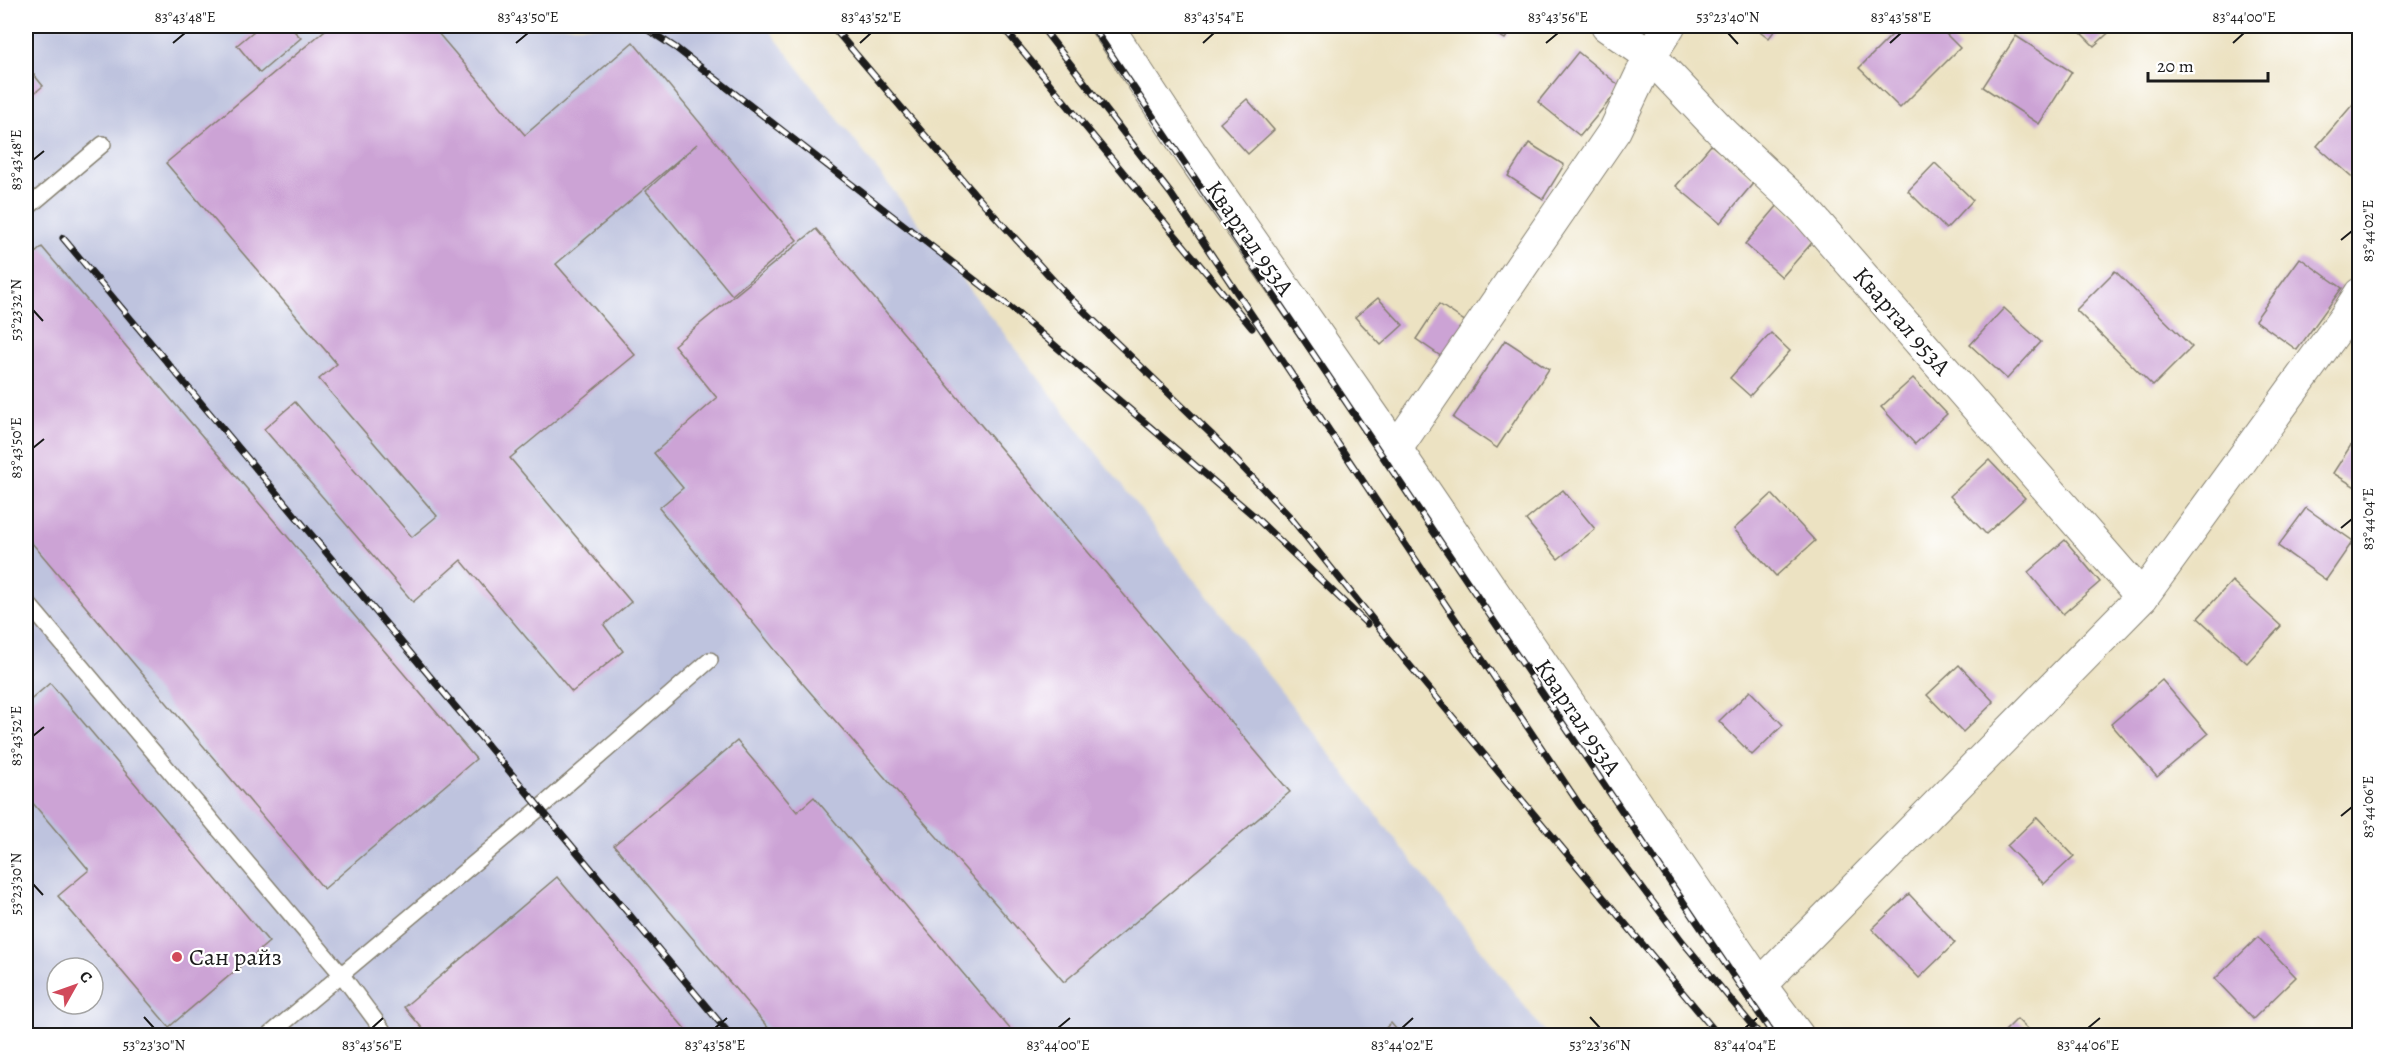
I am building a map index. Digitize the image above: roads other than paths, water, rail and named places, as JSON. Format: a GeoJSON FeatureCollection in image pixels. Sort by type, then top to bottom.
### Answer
{"type":"FeatureCollection","features":[{"type":"Feature","properties":{"kind":"street","name":"Квартал 953А"},"geometry":{"type":"LineString","coordinates":[[1107,26],[1190,152],[1396,449],[1760,986],[1798,1035]]}},
{"type":"Feature","properties":{"kind":"street","name":"Квартал 953А"},"geometry":{"type":"LineString","coordinates":[[1607,26],[1650,56],[1724,134],[1804,209],[2142,597]]}},
{"type":"Feature","properties":{"kind":"street"},"geometry":{"type":"LineString","coordinates":[[1396,449],[1615,130],[1650,56],[1669,26]]}},
{"type":"Feature","properties":{"kind":"street"},"geometry":{"type":"LineString","coordinates":[[1760,986],[2142,597],[2360,294]]}},
{"type":"Feature","properties":{"kind":"lane"},"geometry":{"type":"LineString","coordinates":[[26,209],[103,144]]}},
{"type":"Feature","properties":{"kind":"lane"},"geometry":{"type":"LineString","coordinates":[[26,601],[341,974],[387,1035]]}},
{"type":"Feature","properties":{"kind":"lane"},"geometry":{"type":"LineString","coordinates":[[268,1035],[540,808],[710,660]]}},
{"type":"Feature","properties":{"kind":"railway"},"geometry":{"type":"LineString","coordinates":[[642,26],[676,48],[1011,308],[1253,515],[1367,624]]}},
{"type":"Feature","properties":{"kind":"railway"},"geometry":{"type":"LineString","coordinates":[[832,26],[974,193],[1064,292],[1211,434],[1291,518],[1406,661],[1719,1036]]}},
{"type":"Feature","properties":{"kind":"railway"},"geometry":{"type":"LineString","coordinates":[[1002,26],[1252,328]]}},
{"type":"Feature","properties":{"kind":"railway"},"geometry":{"type":"LineString","coordinates":[[1041,26],[1171,194],[1579,804],[1682,941],[1761,1036]]}},
{"type":"Feature","properties":{"kind":"railway"},"geometry":{"type":"LineString","coordinates":[[1092,26],[1774,1036]]}},
{"type":"Feature","properties":{"kind":"railway"},"geometry":{"type":"LineString","coordinates":[[63,238],[731,1036]]}},
{"type":"Feature","properties":{"kind":"place","name":"Сан райз"},"geometry":{"type":"Point","coordinates":[177,957]}}]}
